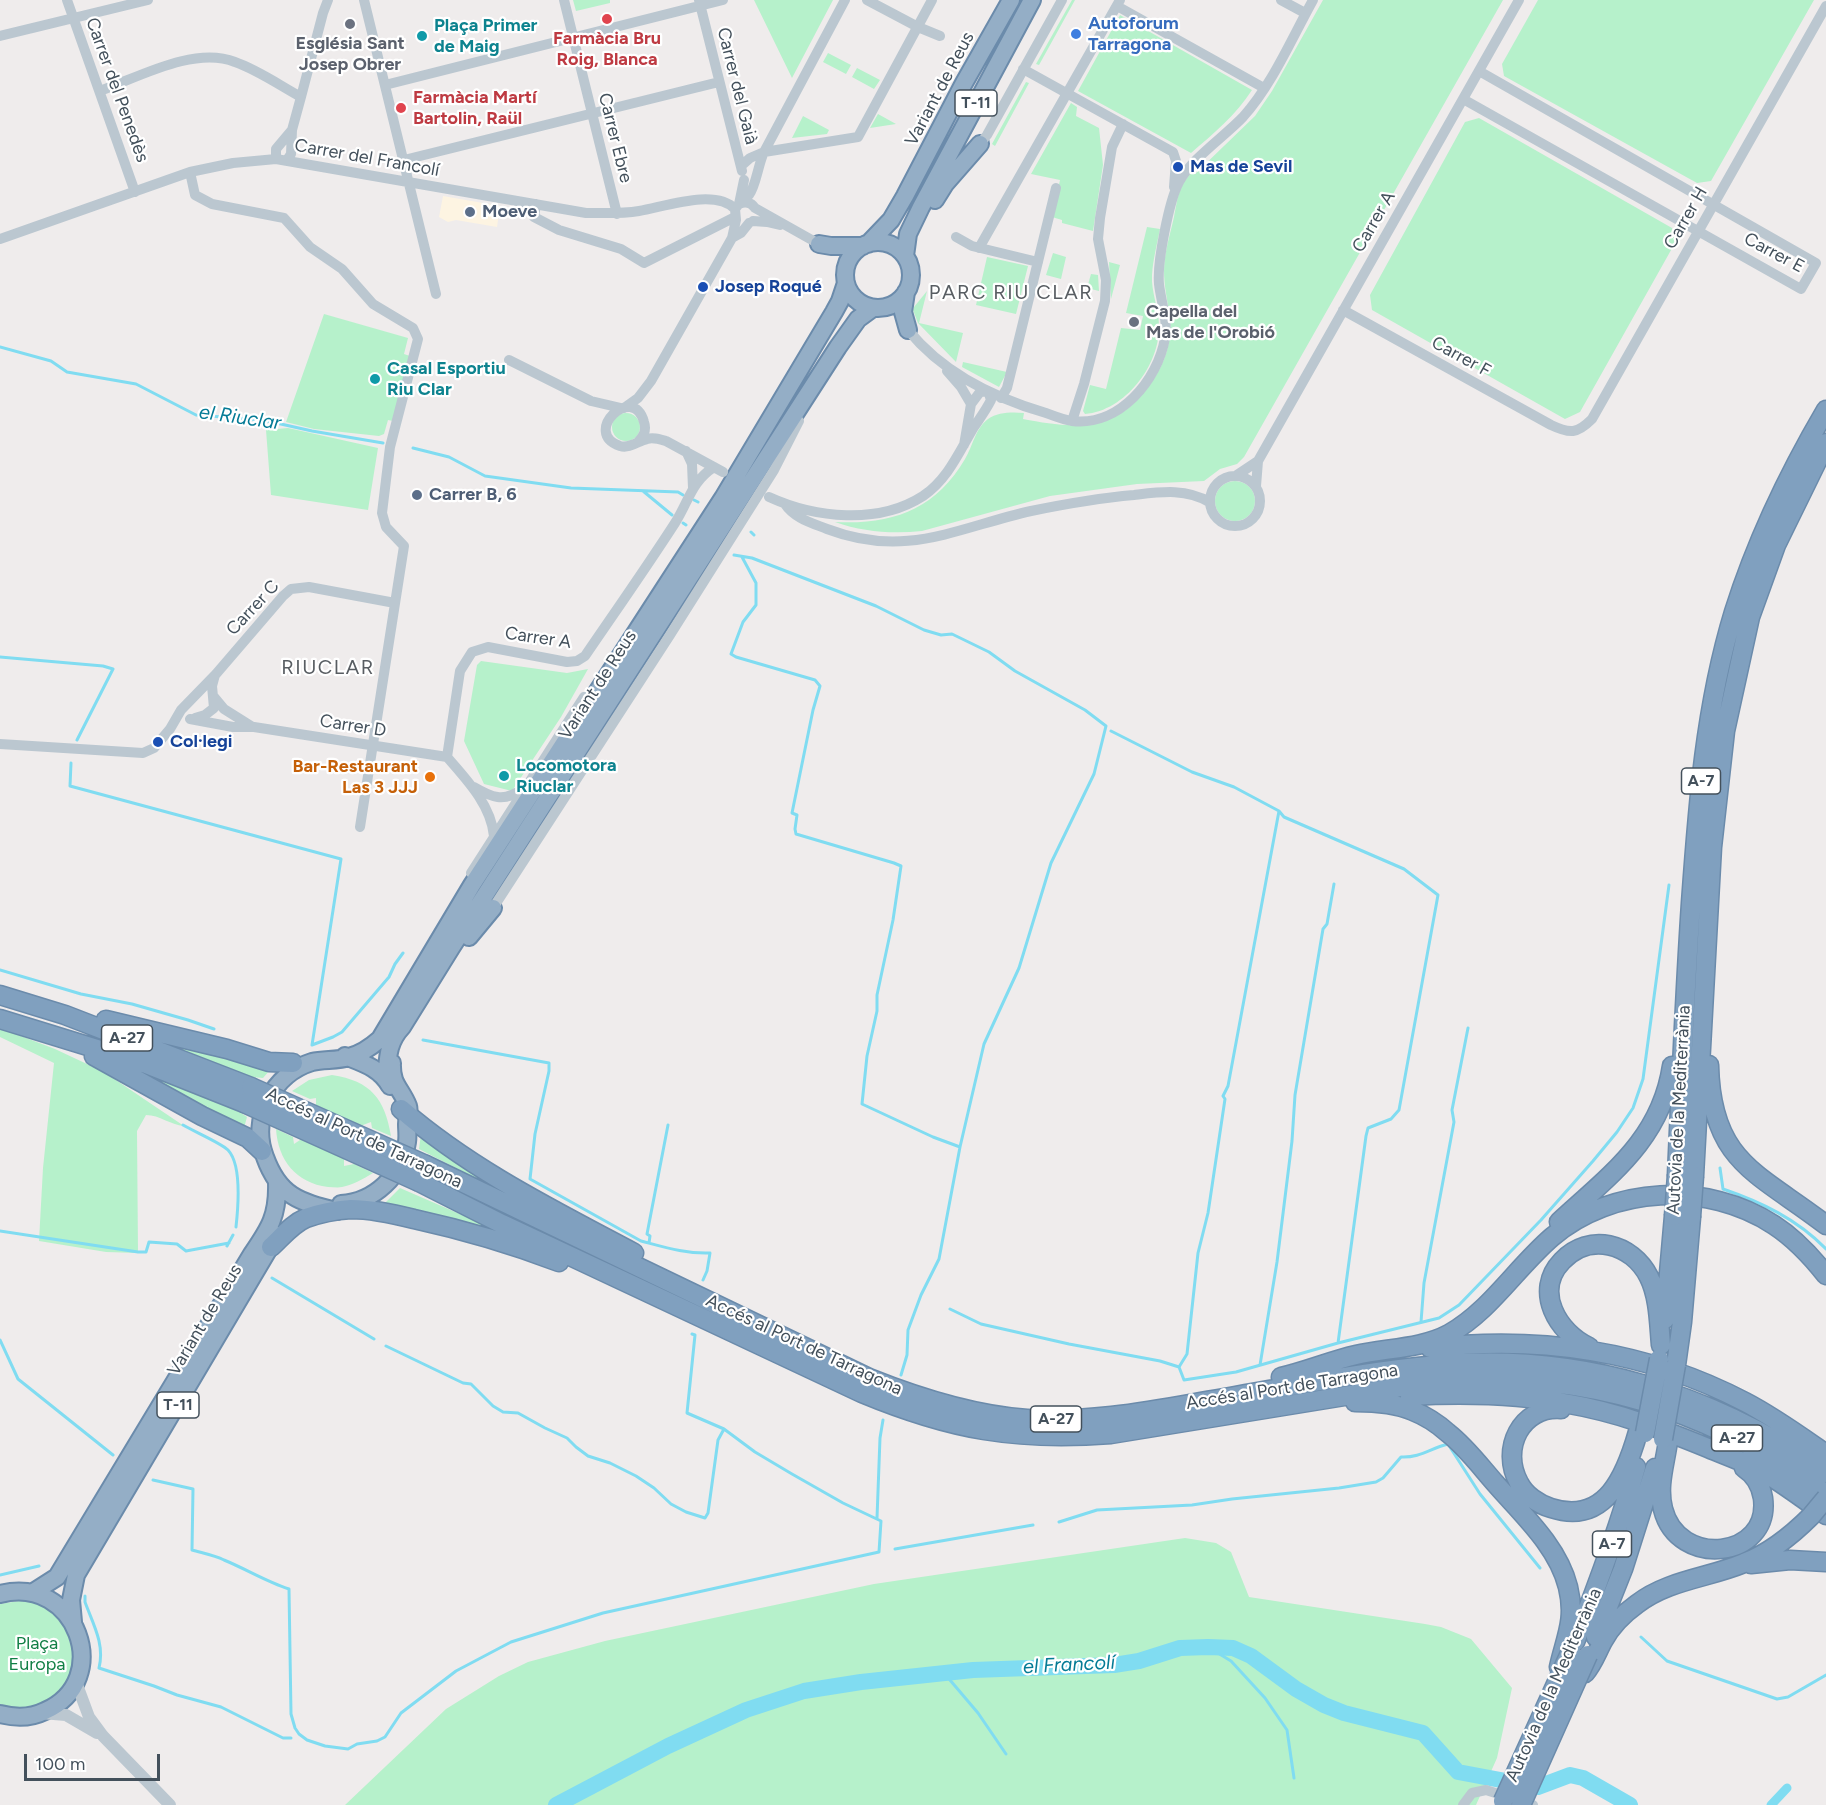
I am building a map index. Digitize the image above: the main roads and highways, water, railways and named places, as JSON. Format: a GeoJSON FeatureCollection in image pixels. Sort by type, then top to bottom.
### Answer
{"type":"FeatureCollection","features":[{"type":"Feature","properties":{"kind":"highway"},"geometry":{"type":"LineString","coordinates":[[964,83],[1003,0]]}},
{"type":"Feature","properties":{"kind":"highway","name":"Variant de Reus"},"geometry":{"type":"LineString","coordinates":[[865,245],[891,220],[1011,0]]}},
{"type":"Feature","properties":{"kind":"highway","name":"T-11"},"geometry":{"type":"LineString","coordinates":[[879,308],[895,303],[906,292],[910,273],[905,249],[908,234],[1032,0]]}},
{"type":"Feature","properties":{"kind":"highway"},"geometry":{"type":"LineString","coordinates":[[906,292],[903,312],[908,330],[879,308],[859,302],[853,297],[831,257],[819,244],[865,245],[879,242],[905,249],[945,184],[980,144]]}},
{"type":"Feature","properties":{"kind":"highway","name":"T-11"},"geometry":{"type":"LineString","coordinates":[[845,279],[850,258],[865,245]]}},
{"type":"Feature","properties":{"kind":"highway","name":"Variant de Reus"},"geometry":{"type":"LineString","coordinates":[[386,1079],[389,1049],[397,1022],[452,913],[723,498],[840,301],[845,279]]}},
{"type":"Feature","properties":{"kind":"highway","name":"Variant de Reus"},"geometry":{"type":"LineString","coordinates":[[397,1022],[451,948],[812,394],[838,347],[858,319],[879,308]]}},
{"type":"Feature","properties":{"kind":"highway","name":"Autovia de la Mediterrània"},"geometry":{"type":"LineString","coordinates":[[1685,1175],[1683,1024],[1698,811],[1714,692],[1734,612],[1761,540],[1826,410]]}},
{"type":"Feature","properties":{"kind":"highway","name":"Autovia de la Mediterrània"},"geometry":{"type":"LineString","coordinates":[[1509,1804],[1574,1688],[1579,1653],[1599,1581],[1621,1519],[1641,1432],[1644,1405],[1666,1356],[1683,1217],[1685,1175],[1702,1010],[1715,808],[1723,740],[1750,617],[1776,545],[1826,443]]}},
{"type":"Feature","properties":{"kind":"highway"},"geometry":{"type":"LineString","coordinates":[[624,637],[656,591],[663,592]]}},
{"type":"Feature","properties":{"kind":"highway"},"geometry":{"type":"LineString","coordinates":[[451,948],[462,945],[493,908]]}},
{"type":"Feature","properties":{"kind":"highway","name":"Accés al Port de Tarragona"},"geometry":{"type":"LineString","coordinates":[[0,995],[65,1015],[422,1174],[728,1321],[873,1398],[926,1418],[972,1429],[1018,1435],[1089,1436],[1141,1430],[1375,1390],[1456,1380],[1502,1379],[1548,1382],[1594,1389],[1644,1405]]}},
{"type":"Feature","properties":{"kind":"highway"},"geometry":{"type":"LineString","coordinates":[[1702,1010],[1709,1038],[1713,1107],[1730,1147],[1757,1176],[1826,1225]]}},
{"type":"Feature","properties":{"kind":"highway"},"geometry":{"type":"LineString","coordinates":[[65,1015],[90,1017],[122,1024],[227,1049],[269,1062],[293,1063],[321,1054],[343,1056],[372,1067],[386,1079],[406,1113],[490,1173],[546,1206],[718,1297],[728,1321],[708,1329],[597,1278],[527,1250],[448,1226],[380,1212],[337,1210],[305,1218],[292,1226],[271,1247]]}},
{"type":"Feature","properties":{"kind":"highway","name":"Accés al Port de Tarragona"},"geometry":{"type":"LineString","coordinates":[[0,1019],[248,1095]]}},
{"type":"Feature","properties":{"kind":"highway"},"geometry":{"type":"LineString","coordinates":[[397,1022],[392,1072],[406,1113]]}},
{"type":"Feature","properties":{"kind":"highway","name":"T-11"},"geometry":{"type":"LineString","coordinates":[[397,1022],[369,1048],[314,1062],[298,1069],[279,1082],[266,1104],[261,1122],[258,1150],[277,1183],[298,1199],[319,1206],[365,1200],[386,1184],[398,1167],[407,1144],[406,1113]]}},
{"type":"Feature","properties":{"kind":"highway"},"geometry":{"type":"LineString","coordinates":[[1496,1294],[1539,1241],[1630,1154],[1652,1127],[1666,1097],[1675,1049],[1683,1024]]}},
{"type":"Feature","properties":{"kind":"highway"},"geometry":{"type":"LineString","coordinates":[[59,1036],[202,1116],[248,1138],[258,1150]]}},
{"type":"Feature","properties":{"kind":"highway"},"geometry":{"type":"LineString","coordinates":[[252,1254],[269,1217],[272,1204],[269,1180],[258,1150],[255,1115],[260,1100],[272,1080],[293,1063]]}},
{"type":"Feature","properties":{"kind":"highway","name":"T-11"},"geometry":{"type":"LineString","coordinates":[[252,1254],[269,1229],[274,1217],[277,1183]]}},
{"type":"Feature","properties":{"kind":"highway"},"geometry":{"type":"LineString","coordinates":[[1304,1372],[1354,1355],[1439,1338],[1472,1318],[1551,1238],[1581,1218],[1630,1199],[1666,1194],[1702,1198],[1757,1215],[1789,1235],[1826,1275]]}},
{"type":"Feature","properties":{"kind":"highway"},"geometry":{"type":"LineString","coordinates":[[319,1206],[337,1210]]}},
{"type":"Feature","properties":{"kind":"highway","name":"Variant de Reus"},"geometry":{"type":"LineString","coordinates":[[77,1558],[279,1232],[289,1222],[319,1206]]}},
{"type":"Feature","properties":{"kind":"highway","name":"Autovia de la Mediterrània"},"geometry":{"type":"LineString","coordinates":[[1509,1804],[1556,1681],[1579,1653],[1609,1605],[1636,1531],[1666,1435],[1666,1356],[1683,1217]]}},
{"type":"Feature","properties":{"kind":"highway"},"geometry":{"type":"LineString","coordinates":[[1605,1353],[1576,1341],[1564,1330],[1555,1316],[1550,1293],[1553,1276],[1562,1261],[1580,1248],[1601,1244],[1609,1244],[1626,1251],[1644,1268],[1654,1292],[1666,1356]]}},
{"type":"Feature","properties":{"kind":"highway","name":"Variant de Reus"},"geometry":{"type":"LineString","coordinates":[[77,1558],[252,1254]]}},
{"type":"Feature","properties":{"kind":"highway","name":"Accés al Port de Tarragona"},"geometry":{"type":"LineString","coordinates":[[728,1321],[911,1394],[956,1407],[1026,1419],[1083,1418],[1138,1413],[1392,1370],[1484,1362],[1576,1368],[1616,1376],[1689,1398],[1770,1437],[1826,1473]]}},
{"type":"Feature","properties":{"kind":"highway"},"geometry":{"type":"LineString","coordinates":[[1138,1413],[1304,1372],[1411,1351],[1484,1343],[1550,1345],[1605,1353],[1666,1369],[1726,1393],[1789,1428],[1826,1454]]}},
{"type":"Feature","properties":{"kind":"highway"},"geometry":{"type":"LineString","coordinates":[[1209,1419],[1293,1412],[1411,1396],[1494,1395],[1572,1404],[1679,1436],[1749,1465],[1769,1476],[1819,1516]]}},
{"type":"Feature","properties":{"kind":"highway"},"geometry":{"type":"LineString","coordinates":[[1355,1402],[1374,1402],[1413,1411],[1437,1425],[1462,1446],[1526,1519],[1555,1557],[1567,1584],[1570,1630],[1579,1653],[1607,1633],[1616,1622],[1649,1596],[1675,1584],[1744,1564],[1775,1547],[1819,1516],[1826,1496]]}},
{"type":"Feature","properties":{"kind":"highway","name":"A-27"},"geometry":{"type":"LineString","coordinates":[[1644,1405],[1689,1416],[1742,1441],[1766,1454],[1826,1496]]}},
{"type":"Feature","properties":{"kind":"highway"},"geometry":{"type":"LineString","coordinates":[[1613,1415],[1556,1408],[1546,1409],[1520,1425],[1515,1436],[1512,1459],[1514,1473],[1527,1494],[1546,1506],[1569,1512],[1598,1503],[1618,1484],[1641,1432]]}},
{"type":"Feature","properties":{"kind":"highway"},"geometry":{"type":"LineString","coordinates":[[1666,1435],[1661,1488],[1663,1510],[1676,1534],[1699,1548],[1717,1551],[1734,1547],[1748,1538],[1761,1518],[1763,1501],[1758,1483],[1749,1471],[1731,1458]]}},
{"type":"Feature","properties":{"kind":"highway","name":"T-11"},"geometry":{"type":"LineString","coordinates":[[32,1593],[57,1577],[77,1558]]}},
{"type":"Feature","properties":{"kind":"highway","name":"T-11"},"geometry":{"type":"LineString","coordinates":[[73,1622],[72,1589],[77,1558]]}},
{"type":"Feature","properties":{"kind":"highway"},"geometry":{"type":"LineString","coordinates":[[1744,1564],[1759,1565],[1790,1560],[1826,1562]]}},
{"type":"Feature","properties":{"kind":"highway","name":"T-11"},"geometry":{"type":"LineString","coordinates":[[0,1594],[15,1591],[32,1593],[51,1600],[73,1622],[81,1642],[82,1653],[76,1682],[63,1698],[40,1713],[19,1717],[0,1714]]}},
{"type":"Feature","properties":{"kind":"waterway","name":"el Riuclar"},"geometry":{"type":"LineString","coordinates":[[0,347],[51,361],[67,372],[136,384],[196,415],[263,420],[383,443]]}},
{"type":"Feature","properties":{"kind":"waterway"},"geometry":{"type":"LineString","coordinates":[[413,448],[449,457],[485,476],[571,488],[678,492],[683,495]]}},
{"type":"Feature","properties":{"kind":"waterway"},"geometry":{"type":"LineString","coordinates":[[643,491],[672,515]]}},
{"type":"Feature","properties":{"kind":"waterway"},"geometry":{"type":"LineString","coordinates":[[694,500],[698,502]]}},
{"type":"Feature","properties":{"kind":"waterway"},"geometry":{"type":"LineString","coordinates":[[751,532],[754,535]]}},
{"type":"Feature","properties":{"kind":"waterway"},"geometry":{"type":"LineString","coordinates":[[734,555],[752,558],[876,606],[924,630],[941,635],[952,634],[989,652],[1015,671],[1085,710],[1106,726],[1094,774],[1051,863],[1019,968],[984,1044],[960,1147],[939,1259],[921,1295],[908,1330],[907,1355],[901,1375]]}},
{"type":"Feature","properties":{"kind":"waterway"},"geometry":{"type":"LineString","coordinates":[[742,557],[756,583],[756,605],[743,622],[731,654],[815,680],[820,686],[792,813],[797,815],[796,834],[901,866],[893,920],[877,995],[877,1011],[867,1056],[862,1104],[960,1147]]}},
{"type":"Feature","properties":{"kind":"waterway"},"geometry":{"type":"LineString","coordinates":[[0,657],[103,666],[113,669],[77,740]]}},
{"type":"Feature","properties":{"kind":"waterway"},"geometry":{"type":"LineString","coordinates":[[1111,731],[1192,772],[1234,787],[1279,811],[1284,817],[1404,869],[1438,895],[1399,1110],[1391,1119],[1368,1128],[1366,1136],[1338,1343]]}},
{"type":"Feature","properties":{"kind":"waterway"},"geometry":{"type":"LineString","coordinates":[[71,763],[70,786],[341,859],[312,1045],[342,1032],[389,977],[403,953]]}},
{"type":"Feature","properties":{"kind":"waterway"},"geometry":{"type":"LineString","coordinates":[[1179,1367],[1187,1354],[1198,1253],[1208,1213],[1225,1099],[1223,1096],[1228,1086],[1279,811]]}},
{"type":"Feature","properties":{"kind":"waterway"},"geometry":{"type":"LineString","coordinates":[[1260,1365],[1277,1262],[1292,1141],[1295,1095],[1323,929],[1327,924],[1334,884]]}},
{"type":"Feature","properties":{"kind":"waterway"},"geometry":{"type":"LineString","coordinates":[[950,1309],[981,1324],[1160,1361],[1179,1367],[1184,1380],[1236,1372],[1338,1343],[1439,1318],[1459,1305],[1541,1220],[1617,1132],[1633,1108],[1643,1079],[1669,885]]}},
{"type":"Feature","properties":{"kind":"waterway"},"geometry":{"type":"LineString","coordinates":[[0,970],[81,994],[132,1004],[214,1029]]}},
{"type":"Feature","properties":{"kind":"waterway"},"geometry":{"type":"LineString","coordinates":[[1421,1322],[1424,1283],[1454,1122],[1452,1110],[1468,1028]]}},
{"type":"Feature","properties":{"kind":"waterway"},"geometry":{"type":"LineString","coordinates":[[423,1040],[549,1063],[535,1134],[530,1179],[641,1241],[684,1251],[710,1253],[703,1280]]}},
{"type":"Feature","properties":{"kind":"waterway"},"geometry":{"type":"LineString","coordinates":[[183,1125],[224,1147],[232,1157],[238,1187],[236,1227]]}},
{"type":"Feature","properties":{"kind":"waterway"},"geometry":{"type":"LineString","coordinates":[[649,1243],[650,1236],[647,1234],[668,1125]]}},
{"type":"Feature","properties":{"kind":"waterway"},"geometry":{"type":"LineString","coordinates":[[1720,1168],[1723,1189],[1791,1220],[1826,1249]]}},
{"type":"Feature","properties":{"kind":"waterway"},"geometry":{"type":"LineString","coordinates":[[0,1231],[138,1252],[146,1252],[149,1242],[177,1244],[186,1251],[229,1243]]}},
{"type":"Feature","properties":{"kind":"waterway"},"geometry":{"type":"LineString","coordinates":[[227,1246],[233,1235]]}},
{"type":"Feature","properties":{"kind":"waterway"},"geometry":{"type":"LineString","coordinates":[[272,1278],[374,1339]]}},
{"type":"Feature","properties":{"kind":"waterway"},"geometry":{"type":"LineString","coordinates":[[153,1480],[193,1489],[192,1550],[220,1558],[289,1589],[291,1714],[295,1728],[307,1740],[325,1746],[348,1749],[357,1744],[377,1741],[385,1737],[401,1713],[456,1671],[511,1642],[603,1613],[879,1552],[881,1521],[843,1503],[792,1474],[755,1452],[724,1429],[687,1413],[695,1335],[692,1334]]}},
{"type":"Feature","properties":{"kind":"waterway"},"geometry":{"type":"LineString","coordinates":[[0,1340],[18,1379],[113,1455]]}},
{"type":"Feature","properties":{"kind":"waterway"},"geometry":{"type":"LineString","coordinates":[[386,1346],[463,1383],[471,1384],[493,1406],[503,1412],[518,1413],[567,1438],[588,1456],[610,1463],[636,1476],[654,1488],[671,1504],[705,1518],[708,1513],[718,1440],[724,1429]]}},
{"type":"Feature","properties":{"kind":"waterway"},"geometry":{"type":"LineString","coordinates":[[877,1518],[880,1438],[883,1420]]}},
{"type":"Feature","properties":{"kind":"waterway"},"geometry":{"type":"LineString","coordinates":[[1059,1522],[1097,1510],[1192,1505],[1376,1482],[1383,1478],[1401,1457],[1420,1454],[1448,1444],[1480,1494],[1540,1568]]}},
{"type":"Feature","properties":{"kind":"waterway"},"geometry":{"type":"LineString","coordinates":[[895,1549],[1033,1525]]}},
{"type":"Feature","properties":{"kind":"waterway"},"geometry":{"type":"LineString","coordinates":[[0,1575],[39,1566]]}},
{"type":"Feature","properties":{"kind":"waterway"},"geometry":{"type":"LineString","coordinates":[[85,1596],[99,1642],[99,1668],[177,1695],[221,1707],[283,1738],[291,1738]]}},
{"type":"Feature","properties":{"kind":"waterway"},"geometry":{"type":"LineString","coordinates":[[1641,1637],[1667,1661],[1777,1699],[1788,1697],[1826,1675]]}},
{"type":"Feature","properties":{"kind":"waterway"},"geometry":{"type":"LineString","coordinates":[[1208,1647],[1231,1661],[1265,1698],[1287,1730],[1294,1778]]}},
{"type":"Feature","properties":{"kind":"waterway","name":"el Francolí"},"geometry":{"type":"LineString","coordinates":[[556,1805],[668,1746],[746,1710],[804,1691],[861,1682],[973,1670],[1114,1665],[1139,1661],[1180,1648],[1208,1647],[1233,1648],[1251,1656],[1296,1689],[1324,1705],[1344,1713],[1423,1733],[1458,1772],[1538,1787],[1570,1775],[1583,1778],[1630,1805]]}},
{"type":"Feature","properties":{"kind":"waterway"},"geometry":{"type":"LineString","coordinates":[[944,1673],[978,1713],[1006,1754]]}},
{"type":"Feature","properties":{"kind":"waterway","name":"el Riuclar"},"geometry":{"type":"LineString","coordinates":[[1771,1805],[1787,1788]]}},
{"type":"Feature","properties":{"kind":"place","name":"Farmàcia Bru Roig, Blanca"},"geometry":{"type":"Point","coordinates":[607,19]}},
{"type":"Feature","properties":{"kind":"place","name":"Església Sant Josep Obrer"},"geometry":{"type":"Point","coordinates":[350,24]}},
{"type":"Feature","properties":{"kind":"place","name":"Autoforum Tarragona"},"geometry":{"type":"Point","coordinates":[1076,34]}},
{"type":"Feature","properties":{"kind":"place","name":"Plaça Primer de Maig"},"geometry":{"type":"Point","coordinates":[422,36]}},
{"type":"Feature","properties":{"kind":"place","name":"Farmàcia Martí Bartolin, Raül"},"geometry":{"type":"Point","coordinates":[401,108]}},
{"type":"Feature","properties":{"kind":"place","name":"Mas de Sevil"},"geometry":{"type":"Point","coordinates":[1178,167]}},
{"type":"Feature","properties":{"kind":"place","name":"Moeve"},"geometry":{"type":"Point","coordinates":[470,212]}},
{"type":"Feature","properties":{"kind":"place","name":"Josep Roqué"},"geometry":{"type":"Point","coordinates":[703,287]}},
{"type":"Feature","properties":{"kind":"place","name":"Capella del Mas de l'Orobió"},"geometry":{"type":"Point","coordinates":[1134,322]}},
{"type":"Feature","properties":{"kind":"place","name":"Casal Esportiu Riu Clar"},"geometry":{"type":"Point","coordinates":[375,379]}},
{"type":"Feature","properties":{"kind":"place","name":"Carrer B, 6"},"geometry":{"type":"Point","coordinates":[417,495]}},
{"type":"Feature","properties":{"kind":"place","name":"Col·legi"},"geometry":{"type":"Point","coordinates":[158,742]}},
{"type":"Feature","properties":{"kind":"place","name":"Locomotora Riuclar"},"geometry":{"type":"Point","coordinates":[504,776]}},
{"type":"Feature","properties":{"kind":"place","name":"Bar-Restaurant Las 3 JJJ"},"geometry":{"type":"Point","coordinates":[430,777]}},
{"type":"Feature","properties":{"kind":"district","name":"PARC RIU CLAR"},"geometry":{"type":"Point","coordinates":[1011,293]}},
{"type":"Feature","properties":{"kind":"district","name":"RIUCLAR"},"geometry":{"type":"Point","coordinates":[328,668]}},
{"type":"Feature","properties":{"kind":"park label","name":"Plaça Europa"},"geometry":{"type":"Point","coordinates":[37,1654]}}]}
